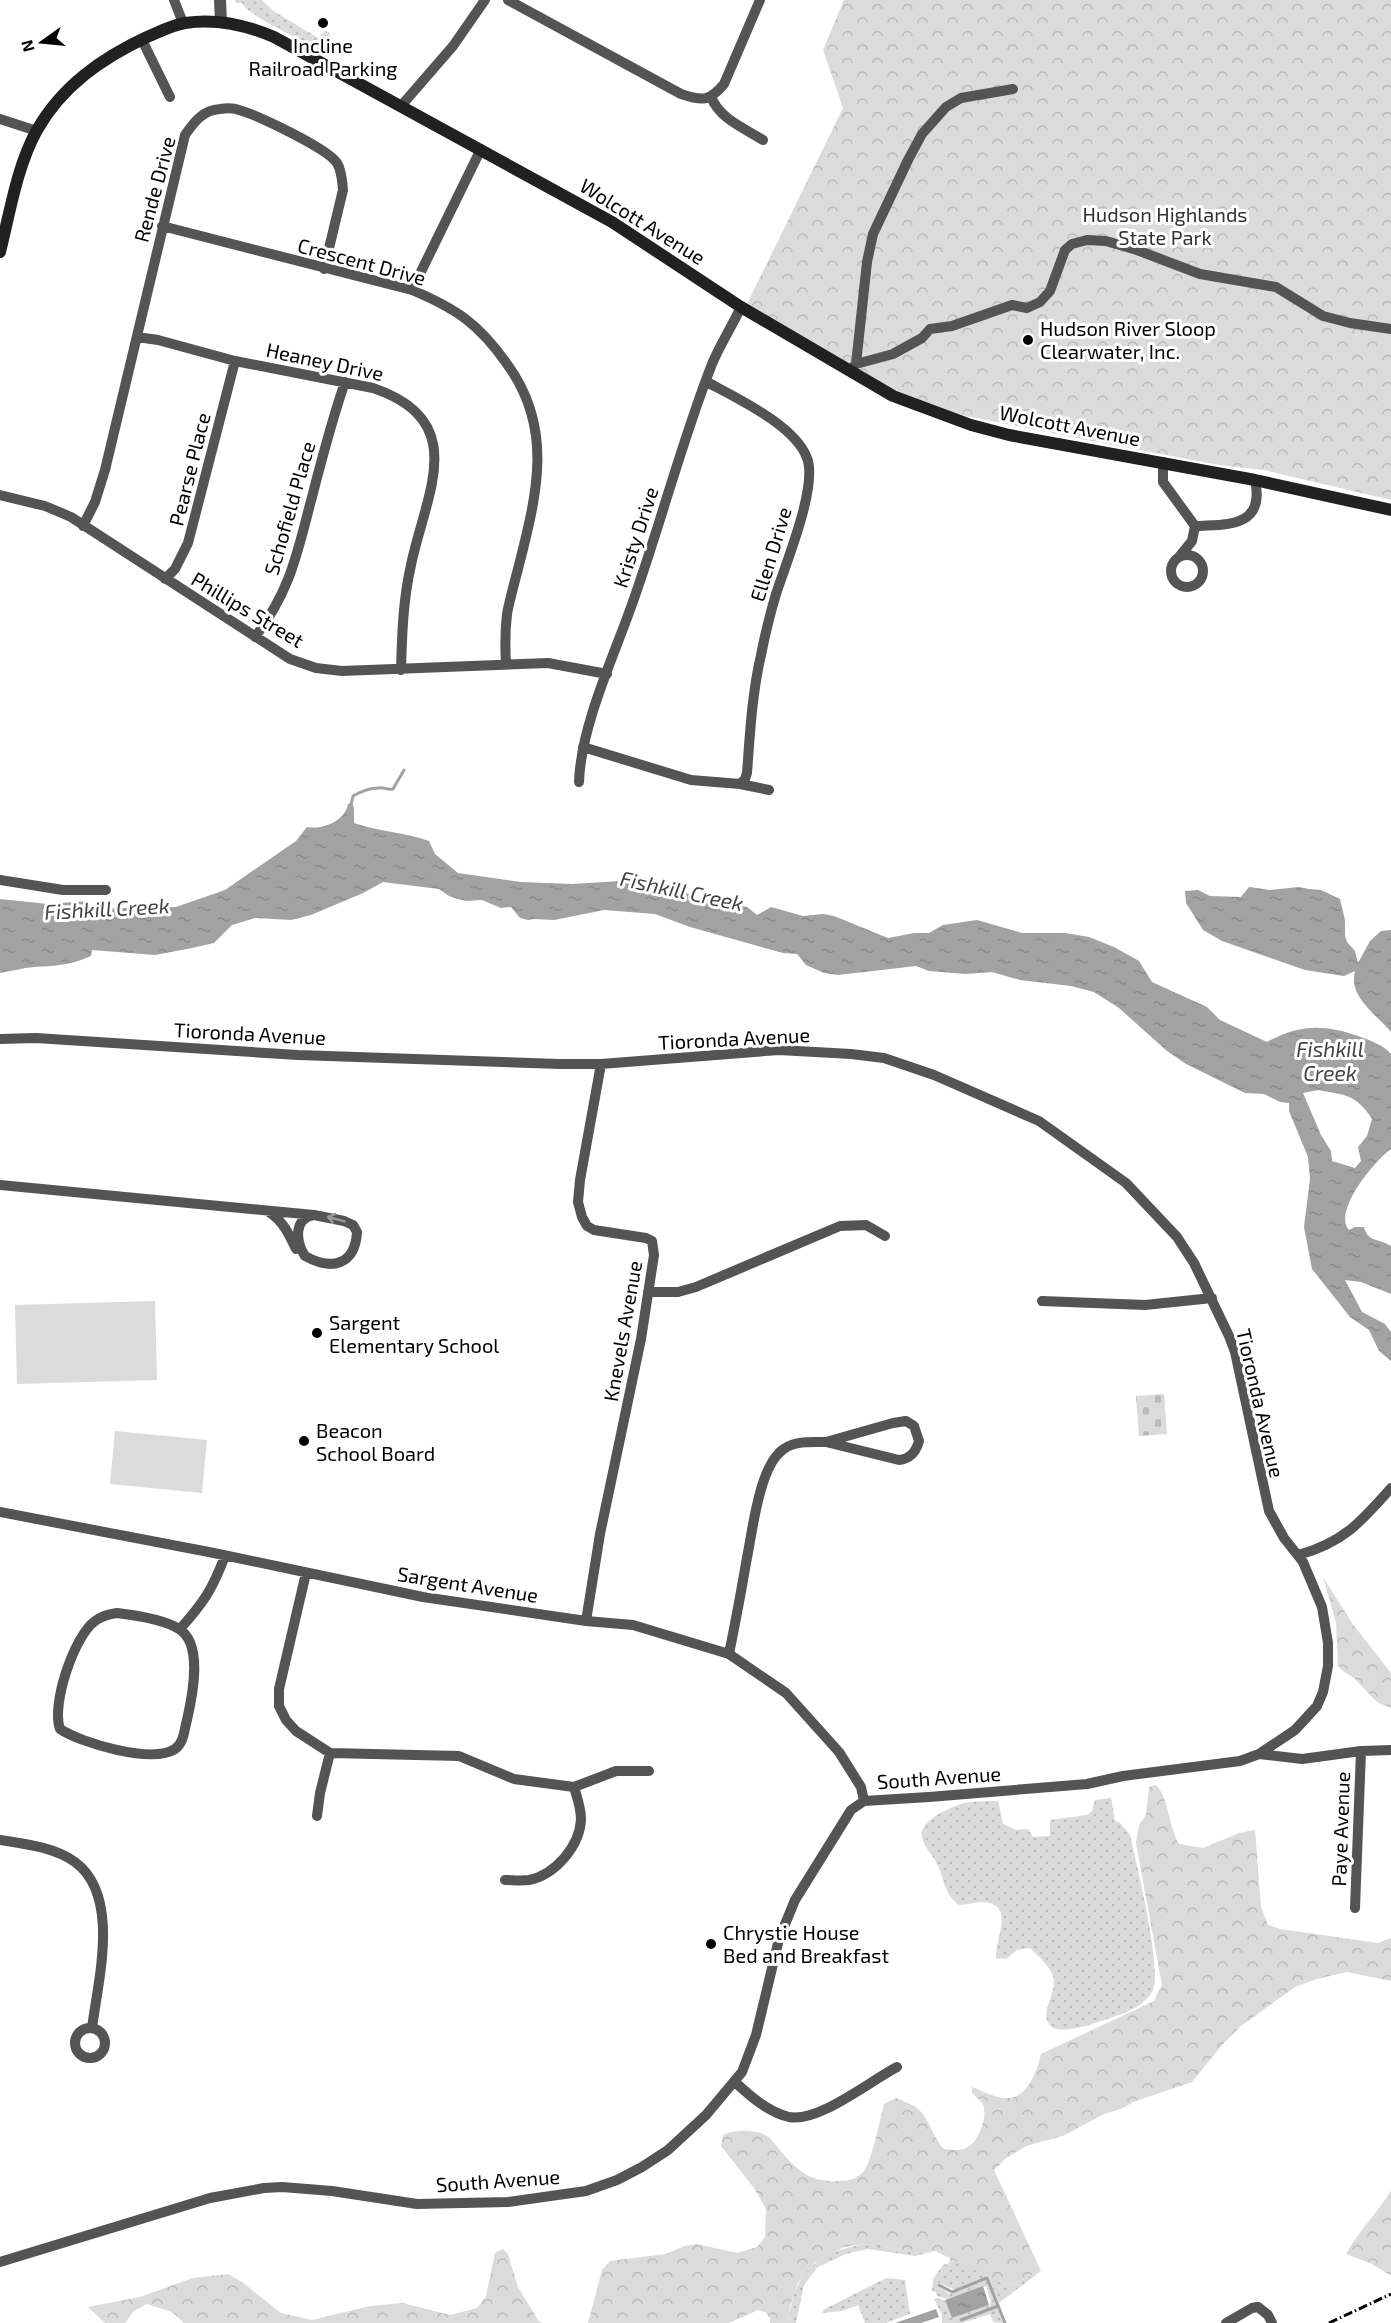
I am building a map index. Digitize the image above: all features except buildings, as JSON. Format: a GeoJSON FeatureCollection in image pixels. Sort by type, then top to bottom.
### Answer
{"type":"FeatureCollection","features":[{"type":"Feature","properties":{"kind":"main road","name":"Wolcott Avenue"},"geometry":{"type":"LineString","coordinates":[[0,252],[18,179],[37,131],[55,104],[89,70],[108,57],[183,23],[221,22],[249,27],[274,37],[612,222],[741,307],[853,368],[893,396],[971,425],[1009,435],[1255,480],[1391,510]]}},
{"type":"Feature","properties":{"kind":"street"},"geometry":{"type":"LineString","coordinates":[[174,0],[183,23]]}},
{"type":"Feature","properties":{"kind":"street"},"geometry":{"type":"LineString","coordinates":[[220,0],[221,22]]}},
{"type":"Feature","properties":{"kind":"street"},"geometry":{"type":"LineString","coordinates":[[401,106],[453,46],[485,0]]}},
{"type":"Feature","properties":{"kind":"street"},"geometry":{"type":"LineString","coordinates":[[508,0],[681,94],[699,100],[711,97],[724,84],[760,0]]}},
{"type":"Feature","properties":{"kind":"street"},"geometry":{"type":"LineString","coordinates":[[142,40],[170,98]]}},
{"type":"Feature","properties":{"kind":"street"},"geometry":{"type":"LineString","coordinates":[[1013,88],[961,98],[946,107],[922,135],[873,234],[867,262],[853,368],[893,354],[922,338],[930,329],[952,326],[1012,305],[1027,308],[1040,302],[1050,291],[1065,250],[1072,244],[1088,240],[1106,241],[1137,250],[1200,274],[1276,286],[1323,316],[1350,323],[1391,329]]}},
{"type":"Feature","properties":{"kind":"street"},"geometry":{"type":"LineString","coordinates":[[711,97],[716,108],[763,140]]}},
{"type":"Feature","properties":{"kind":"street","name":"Rende Drive"},"geometry":{"type":"LineString","coordinates":[[83,526],[95,502],[105,470],[185,135],[204,113],[219,109],[237,109],[322,150],[336,162],[342,178],[343,190],[324,269]]}},
{"type":"Feature","properties":{"kind":"street"},"geometry":{"type":"LineString","coordinates":[[0,119],[37,131]]}},
{"type":"Feature","properties":{"kind":"street"},"geometry":{"type":"LineString","coordinates":[[412,290],[481,149]]}},
{"type":"Feature","properties":{"kind":"street","name":"Crescent Drive"},"geometry":{"type":"LineString","coordinates":[[162,226],[412,290],[462,314],[492,342],[515,375],[534,420],[538,448],[537,479],[527,532],[507,612],[506,664]]}},
{"type":"Feature","properties":{"kind":"street","name":"Kristy Drive"},"geometry":{"type":"LineString","coordinates":[[579,782],[583,747],[712,364],[741,307]]}},
{"type":"Feature","properties":{"kind":"street","name":"Heaney Drive"},"geometry":{"type":"LineString","coordinates":[[137,337],[158,340],[235,361],[345,382],[394,395],[410,405],[428,427],[435,448],[433,479],[421,519],[404,606],[401,670]]}},
{"type":"Feature","properties":{"kind":"street","name":"Pearse Place"},"geometry":{"type":"LineString","coordinates":[[165,579],[175,569],[189,543],[235,361]]}},
{"type":"Feature","properties":{"kind":"street","name":"Schofield Place"},"geometry":{"type":"LineString","coordinates":[[255,637],[273,614],[292,572],[345,382]]}},
{"type":"Feature","properties":{"kind":"street","name":"Ellen Drive"},"geometry":{"type":"LineString","coordinates":[[707,382],[764,414],[785,429],[802,447],[810,471],[805,499],[760,657],[752,700],[747,773],[740,784]]}},
{"type":"Feature","properties":{"kind":"street"},"geometry":{"type":"LineString","coordinates":[[1163,462],[1163,482],[1195,526],[1192,541],[1179,557]]}},
{"type":"Feature","properties":{"kind":"street"},"geometry":{"type":"LineString","coordinates":[[1195,526],[1229,525],[1243,521],[1256,505],[1258,496],[1255,480]]}},
{"type":"Feature","properties":{"kind":"street","name":"Phillips Street"},"geometry":{"type":"LineString","coordinates":[[0,495],[45,506],[71,517],[290,659],[316,668],[342,671],[401,670],[548,663],[607,674]]}},
{"type":"Feature","properties":{"kind":"street"},"geometry":{"type":"LineString","coordinates":[[583,747],[691,780],[740,784],[769,790]]}},
{"type":"Feature","properties":{"kind":"street"},"geometry":{"type":"LineString","coordinates":[[0,880],[63,890],[106,890]]}},
{"type":"Feature","properties":{"kind":"street","name":"Tioronda Avenue"},"geometry":{"type":"LineString","coordinates":[[0,1039],[36,1038],[298,1055],[560,1064],[601,1064],[779,1050],[884,1058],[934,1075],[1039,1120],[1126,1183],[1177,1237],[1194,1263],[1212,1298],[1235,1352],[1269,1511],[1284,1538],[1298,1555]]}},
{"type":"Feature","properties":{"kind":"street","name":"Knevels Avenue"},"geometry":{"type":"LineString","coordinates":[[586,1622],[600,1534],[654,1255],[652,1241],[646,1238],[594,1230],[587,1226],[578,1202],[601,1064]]}},
{"type":"Feature","properties":{"kind":"street"},"geometry":{"type":"LineString","coordinates":[[0,1185],[263,1209],[334,1218],[353,1226],[357,1232],[350,1256],[339,1263],[328,1263],[305,1256],[296,1250],[286,1228],[278,1218],[263,1209]]}},
{"type":"Feature","properties":{"kind":"street"},"geometry":{"type":"LineString","coordinates":[[305,1256],[300,1248],[298,1230],[308,1216],[314,1215]]}},
{"type":"Feature","properties":{"kind":"street"},"geometry":{"type":"LineString","coordinates":[[648,1292],[678,1292],[696,1287],[840,1226],[866,1225],[885,1236]]}},
{"type":"Feature","properties":{"kind":"street"},"geometry":{"type":"LineString","coordinates":[[1042,1301],[1145,1305],[1212,1298]]}},
{"type":"Feature","properties":{"kind":"street"},"geometry":{"type":"LineString","coordinates":[[729,1654],[756,1510],[762,1486],[773,1460],[779,1453],[793,1444],[826,1442],[906,1421],[914,1426],[919,1441],[914,1453],[899,1460],[826,1442]]}},
{"type":"Feature","properties":{"kind":"street"},"geometry":{"type":"LineString","coordinates":[[1298,1555],[1322,1549],[1352,1529],[1368,1515],[1391,1488]]}},
{"type":"Feature","properties":{"kind":"street","name":"Sargent Avenue"},"geometry":{"type":"LineString","coordinates":[[0,1512],[423,1597],[586,1622],[633,1626],[729,1654],[786,1693],[839,1752],[861,1787],[864,1801]]}},
{"type":"Feature","properties":{"kind":"street","name":"South Avenue"},"geometry":{"type":"LineString","coordinates":[[0,2262],[200,2201],[264,2188],[332,2191],[417,2204],[508,2202],[585,2190],[617,2180],[668,2150],[706,2115],[742,2072],[752,2047],[779,1939],[795,1900],[846,1816],[864,1801],[941,1797],[1087,1784],[1123,1776],[1228,1763],[1259,1754],[1295,1730],[1317,1706],[1323,1692],[1328,1666],[1326,1626],[1322,1607],[1298,1555]]}},
{"type":"Feature","properties":{"kind":"street"},"geometry":{"type":"LineString","coordinates":[[180,1629],[201,1605],[213,1586],[225,1556]]}},
{"type":"Feature","properties":{"kind":"street"},"geometry":{"type":"LineString","coordinates":[[306,1573],[279,1689],[279,1706],[286,1720],[296,1731],[330,1753],[459,1756],[514,1779],[574,1786],[589,1779],[616,1772],[649,1771]]}},
{"type":"Feature","properties":{"kind":"street"},"geometry":{"type":"LineString","coordinates":[[117,1613],[180,1629],[186,1635],[191,1647],[194,1691],[182,1741],[174,1750],[159,1754],[140,1754],[79,1740],[60,1729],[57,1709],[73,1652],[79,1640],[94,1622],[106,1615],[117,1613]]}},
{"type":"Feature","properties":{"kind":"street"},"geometry":{"type":"LineString","coordinates":[[1259,1754],[1302,1759],[1361,1751],[1391,1750]]}},
{"type":"Feature","properties":{"kind":"street","name":"Paye Avenue"},"geometry":{"type":"LineString","coordinates":[[1355,1908],[1361,1751]]}},
{"type":"Feature","properties":{"kind":"street"},"geometry":{"type":"LineString","coordinates":[[317,1816],[330,1753]]}},
{"type":"Feature","properties":{"kind":"street"},"geometry":{"type":"LineString","coordinates":[[505,1880],[528,1880],[543,1875],[557,1864],[573,1846],[581,1819],[574,1786]]}},
{"type":"Feature","properties":{"kind":"street"},"geometry":{"type":"LineString","coordinates":[[0,1840],[29,1845],[66,1857],[81,1867],[93,1884],[102,1912],[101,1949],[92,2028]]}},
{"type":"Feature","properties":{"kind":"street"},"geometry":{"type":"LineString","coordinates":[[735,2082],[766,2107],[790,2117],[799,2117],[825,2110],[897,2067]]}},
{"type":"Feature","properties":{"kind":"street"},"geometry":{"type":"LineString","coordinates":[[1226,2323],[1258,2307],[1268,2315],[1272,2323]]}},
{"type":"Feature","properties":{"kind":"green space"},"geometry":{"type":"Polygon","coordinates":[[[235,0],[262,0],[272,10],[318,38],[325,31],[329,32],[331,37],[327,45],[319,50],[265,21],[242,3],[236,3],[235,0]]]}},
{"type":"Feature","properties":{"kind":"green space","name":"Hudson Highlands State Park"},"geometry":{"type":"Polygon","coordinates":[[[844,0],[1391,0],[1391,500],[1264,470],[1219,465],[936,410],[890,389],[747,304],[843,108],[823,50],[844,0]]]}},
{"type":"Feature","properties":{"kind":"green space"},"geometry":{"type":"Polygon","coordinates":[[[155,1301],[157,1380],[17,1384],[15,1305],[155,1301]]]}},
{"type":"Feature","properties":{"kind":"green space"},"geometry":{"type":"Polygon","coordinates":[[[1164,1394],[1167,1434],[1139,1436],[1136,1396],[1164,1394]]]}},
{"type":"Feature","properties":{"kind":"green space"},"geometry":{"type":"Polygon","coordinates":[[[115,1431],[207,1440],[202,1493],[110,1484],[115,1431]]]}},
{"type":"Feature","properties":{"kind":"green space"},"geometry":{"type":"Polygon","coordinates":[[[1323,1577],[1352,1623],[1391,1673],[1391,1708],[1377,1702],[1354,1678],[1338,1666],[1336,1622],[1323,1577]]]}},
{"type":"Feature","properties":{"kind":"green space"},"geometry":{"type":"Polygon","coordinates":[[[1156,1785],[1164,1798],[1179,1844],[1203,1848],[1239,1833],[1255,1830],[1261,1907],[1268,1925],[1280,1929],[1378,1943],[1391,1938],[1391,1981],[1347,1972],[1295,1987],[1241,2026],[1192,2082],[1133,2102],[1102,2115],[1063,2136],[1026,2146],[1005,2159],[994,2170],[1041,2271],[1009,2286],[935,2251],[918,2253],[867,2244],[844,2247],[814,2263],[798,2283],[790,2306],[788,2323],[770,2323],[770,2318],[765,2312],[758,2310],[729,2323],[588,2323],[602,2270],[610,2261],[665,2254],[697,2244],[737,2253],[757,2247],[765,2237],[766,2209],[754,2188],[721,2146],[723,2135],[746,2131],[764,2134],[791,2163],[807,2175],[827,2181],[850,2180],[859,2176],[867,2166],[884,2104],[896,2098],[919,2110],[944,2149],[965,2148],[976,2139],[984,2120],[984,2108],[972,2093],[972,2087],[1004,2098],[1019,2094],[1034,2076],[1041,2054],[1154,2001],[1162,1985],[1136,1843],[1139,1825],[1146,1815],[1149,1787],[1156,1785]]]}},
{"type":"Feature","properties":{"kind":"green space"},"geometry":{"type":"Polygon","coordinates":[[[1111,1798],[1115,1821],[1120,1823],[1130,1835],[1148,1916],[1155,1981],[1152,1992],[1147,1998],[1129,2011],[1083,2027],[1056,2029],[1048,2022],[1046,2016],[1054,1983],[1049,1968],[1030,1948],[1017,1950],[1006,1959],[996,1958],[1002,1924],[999,1909],[993,1904],[983,1902],[959,1905],[954,1901],[925,1844],[922,1831],[936,1816],[961,1804],[998,1801],[1003,1824],[1016,1830],[1028,1829],[1033,1837],[1050,1836],[1050,1820],[1087,1815],[1092,1811],[1095,1800],[1111,1798]]]}},
{"type":"Feature","properties":{"kind":"green space"},"geometry":{"type":"Polygon","coordinates":[[[1391,2191],[1390,2275],[1370,2263],[1346,2254],[1391,2191]]]}},
{"type":"Feature","properties":{"kind":"green space"},"geometry":{"type":"Polygon","coordinates":[[[867,2244],[918,2253],[935,2251],[915,2256],[868,2249],[846,2254],[818,2267],[804,2285],[796,2323],[788,2323],[796,2290],[802,2277],[811,2267],[834,2252],[867,2244]]]}},
{"type":"Feature","properties":{"kind":"green space"},"geometry":{"type":"Polygon","coordinates":[[[503,2249],[508,2254],[518,2287],[542,2323],[184,2323],[172,2312],[147,2304],[134,2311],[125,2323],[105,2323],[88,2307],[140,2297],[193,2278],[228,2274],[242,2282],[281,2313],[312,2320],[370,2306],[403,2303],[450,2315],[477,2308],[486,2296],[495,2253],[503,2249]]]}},
{"type":"Feature","properties":{"kind":"green space"},"geometry":{"type":"Polygon","coordinates":[[[951,2257],[1009,2286],[1041,2271],[999,2303],[988,2277],[956,2289],[937,2283],[950,2294],[987,2280],[1003,2323],[993,2322],[990,2314],[962,2323],[942,2323],[942,2315],[934,2299],[939,2298],[945,2301],[952,2318],[990,2305],[991,2302],[986,2286],[947,2299],[937,2296],[935,2291],[932,2292],[933,2279],[943,2265],[949,2263],[951,2257]]]}},
{"type":"Feature","properties":{"kind":"green space"},"geometry":{"type":"Polygon","coordinates":[[[886,2278],[905,2280],[910,2314],[886,2323],[865,2323],[858,2305],[842,2311],[822,2313],[823,2310],[886,2278]]]}},
{"type":"Feature","properties":{"kind":"water","name":"Fishkill Creek"},"geometry":{"type":"Polygon","coordinates":[[[351,803],[354,807],[354,823],[429,841],[435,854],[458,873],[521,882],[572,884],[637,880],[676,889],[704,900],[747,907],[757,915],[771,907],[803,916],[823,914],[834,916],[888,938],[914,933],[929,933],[943,925],[977,920],[1022,933],[1065,933],[1089,937],[1114,947],[1139,961],[1152,982],[1207,1007],[1220,1020],[1267,1042],[1301,1029],[1323,1028],[1346,1032],[1380,1045],[1391,1054],[1391,1149],[1375,1164],[1358,1187],[1346,1211],[1345,1222],[1349,1230],[1364,1227],[1368,1236],[1391,1246],[1391,1294],[1361,1282],[1345,1280],[1362,1312],[1385,1324],[1391,1332],[1391,1361],[1379,1351],[1369,1330],[1350,1317],[1312,1269],[1304,1227],[1310,1179],[1308,1157],[1289,1111],[1289,1103],[1280,1102],[1264,1094],[1245,1093],[1186,1064],[1167,1051],[1119,1008],[1094,992],[1071,986],[1020,980],[992,972],[966,974],[929,971],[916,966],[838,975],[824,973],[806,965],[797,954],[783,953],[690,927],[655,914],[604,910],[554,920],[528,920],[520,918],[511,907],[501,908],[482,900],[458,899],[439,889],[383,882],[311,915],[291,920],[255,918],[232,925],[214,943],[155,955],[92,950],[91,956],[70,963],[0,973],[0,899],[48,904],[88,901],[89,909],[176,907],[225,890],[296,841],[307,827],[326,826],[338,820],[351,803]],[[1318,1090],[1303,1093],[1321,1135],[1331,1151],[1332,1161],[1355,1168],[1361,1161],[1358,1147],[1367,1136],[1372,1119],[1355,1100],[1318,1090]]]}},
{"type":"Feature","properties":{"kind":"water"},"geometry":{"type":"Polygon","coordinates":[[[1249,887],[1270,890],[1299,887],[1321,890],[1340,899],[1345,920],[1345,935],[1347,942],[1355,951],[1358,963],[1370,941],[1381,931],[1391,930],[1391,1032],[1359,997],[1354,980],[1355,971],[1344,976],[1305,970],[1222,941],[1203,930],[1186,903],[1185,891],[1198,890],[1210,896],[1241,897],[1249,887]]]}},
{"type":"Feature","properties":{"kind":"water"},"geometry":{"type":"Polygon","coordinates":[[[983,2286],[989,2305],[952,2318],[945,2300],[983,2286]]]}},
{"type":"Feature","properties":{"kind":"water"},"geometry":{"type":"Polygon","coordinates":[[[936,2309],[939,2317],[921,2323],[895,2323],[936,2309]]]}},
{"type":"Feature","properties":{"kind":"waterway"},"geometry":{"type":"LineString","coordinates":[[351,805],[353,796],[365,790],[393,789],[404,770]]}},
{"type":"Feature","properties":{"kind":"waterway"},"geometry":{"type":"LineString","coordinates":[[939,2285],[952,2292],[987,2278],[1005,2323]]}},
{"type":"Feature","properties":{"kind":"waterway"},"geometry":{"type":"LineString","coordinates":[[961,2320],[998,2306]]}},
{"type":"Feature","properties":{"kind":"railway"},"geometry":{"type":"LineString","coordinates":[[1329,2323],[1391,2294]]}},
{"type":"Feature","properties":{"kind":"place","name":"Incline Railroad Parking"},"geometry":{"type":"Point","coordinates":[323,23]}},
{"type":"Feature","properties":{"kind":"place","name":"Hudson River Sloop Clearwater, Inc."},"geometry":{"type":"Point","coordinates":[1028,340]}},
{"type":"Feature","properties":{"kind":"place","name":"Sargent Elementary School"},"geometry":{"type":"Point","coordinates":[317,1333]}},
{"type":"Feature","properties":{"kind":"place","name":"Beacon School Board"},"geometry":{"type":"Point","coordinates":[304,1441]}},
{"type":"Feature","properties":{"kind":"place","name":"Chrystie House Bed and Breakfast"},"geometry":{"type":"Point","coordinates":[711,1944]}}]}
